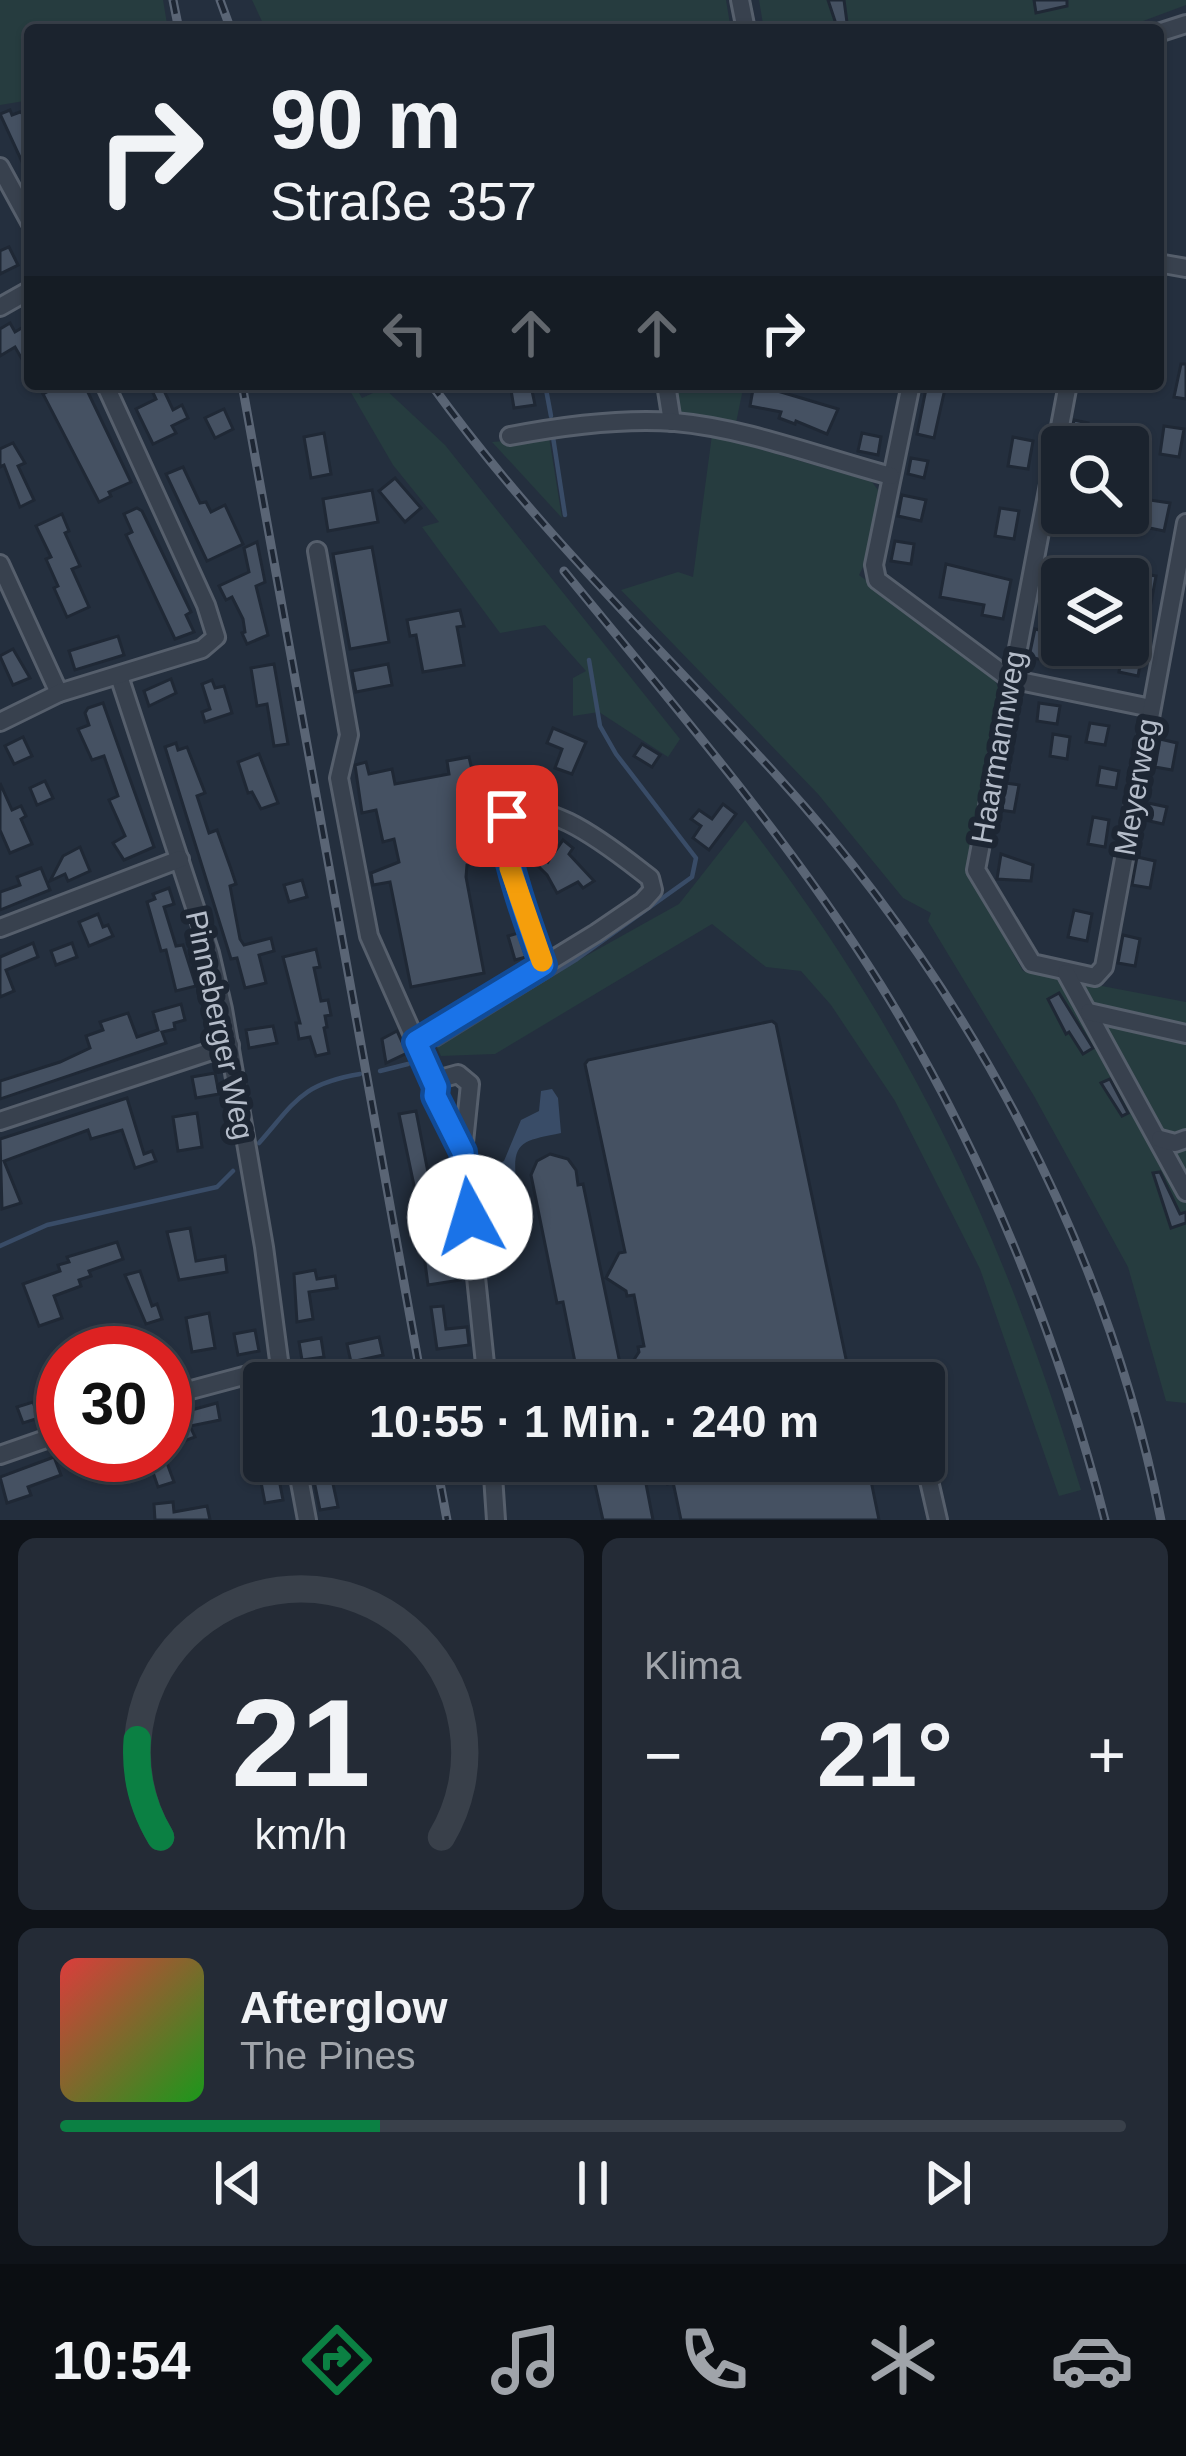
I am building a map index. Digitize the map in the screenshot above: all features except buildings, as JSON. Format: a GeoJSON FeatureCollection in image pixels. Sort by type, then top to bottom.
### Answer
{"type":"FeatureCollection","features":[{"type":"Feature","properties":{"kind":"street"},"geometry":{"type":"LineString","coordinates":[[0,167],[24,211]]}},
{"type":"Feature","properties":{"kind":"street"},"geometry":{"type":"LineString","coordinates":[[0,722],[59,693],[214,642],[215,627],[206,605],[108,390]]}},
{"type":"Feature","properties":{"kind":"street"},"geometry":{"type":"LineString","coordinates":[[668,390],[672,422]]}},
{"type":"Feature","properties":{"kind":"street"},"geometry":{"type":"LineString","coordinates":[[910,390],[874,565],[878,580],[1010,679],[1150,708]]}},
{"type":"Feature","properties":{"kind":"street","name":"Haarmannweg"},"geometry":{"type":"LineString","coordinates":[[1067,390],[976,870],[1032,963],[1095,977]]}},
{"type":"Feature","properties":{"kind":"street"},"geometry":{"type":"LineString","coordinates":[[510,436],[556,427],[672,422],[891,476]]}},
{"type":"Feature","properties":{"kind":"street","name":"Meyerweg"},"geometry":{"type":"LineString","coordinates":[[1095,977],[1104,967],[1186,523]]}},
{"type":"Feature","properties":{"kind":"street"},"geometry":{"type":"LineString","coordinates":[[317,551],[349,735],[339,778],[369,936],[436,1087]]}},
{"type":"Feature","properties":{"kind":"street"},"geometry":{"type":"LineString","coordinates":[[0,564],[59,693]]}},
{"type":"Feature","properties":{"kind":"street","name":"Pinneberger Weg"},"geometry":{"type":"LineString","coordinates":[[119,676],[210,953],[230,1045],[279,1362]]}},
{"type":"Feature","properties":{"kind":"street"},"geometry":{"type":"LineString","coordinates":[[416,1042],[543,965],[644,902],[652,890],[650,878],[579,825],[517,812],[501,824],[518,896],[543,965]]}},
{"type":"Feature","properties":{"kind":"street"},"geometry":{"type":"LineString","coordinates":[[0,928],[181,859]]}},
{"type":"Feature","properties":{"kind":"street"},"geometry":{"type":"LineString","coordinates":[[1066,974],[1172,1144],[1186,1192]]}},
{"type":"Feature","properties":{"kind":"street"},"geometry":{"type":"LineString","coordinates":[[1088,1012],[1186,1034]]}},
{"type":"Feature","properties":{"kind":"street"},"geometry":{"type":"LineString","coordinates":[[1103,1038],[1124,1038]]}},
{"type":"Feature","properties":{"kind":"street"},"geometry":{"type":"LineString","coordinates":[[0,1121],[230,1045]]}},
{"type":"Feature","properties":{"kind":"street"},"geometry":{"type":"LineString","coordinates":[[463,1152],[435,1096],[440,1079],[458,1074],[470,1084],[463,1152],[485,1362]]}},
{"type":"Feature","properties":{"kind":"street"},"geometry":{"type":"LineString","coordinates":[[192,1390],[243,1376]]}},
{"type":"Feature","properties":{"kind":"street"},"geometry":{"type":"LineString","coordinates":[[0,1455],[36,1442]]}},
{"type":"Feature","properties":{"kind":"street"},"geometry":{"type":"LineString","coordinates":[[300,1482],[307,1520]]}},
{"type":"Feature","properties":{"kind":"street"},"geometry":{"type":"LineString","coordinates":[[493,1482],[496,1520]]}},
{"type":"Feature","properties":{"kind":"street"},"geometry":{"type":"LineString","coordinates":[[930,1482],[938,1520]]}},
{"type":"Feature","properties":{"kind":"green space"},"geometry":{"type":"Polygon","coordinates":[[[0,0],[163,0],[167,24],[24,24],[24,101],[0,105],[0,0]]]}},
{"type":"Feature","properties":{"kind":"green space"},"geometry":{"type":"Polygon","coordinates":[[[252,0],[726,0],[730,24],[263,24],[252,0]]]}},
{"type":"Feature","properties":{"kind":"green space"},"geometry":{"type":"Polygon","coordinates":[[[759,0],[1186,0],[1186,5],[1135,24],[763,24],[759,0]]]}},
{"type":"Feature","properties":{"kind":"green space"},"geometry":{"type":"Polygon","coordinates":[[[349,390],[357,390],[362,398],[386,390],[445,445],[680,739],[668,757],[599,712],[573,716],[573,678],[586,671],[545,625],[500,633],[422,527],[439,522],[393,465],[349,390]]]}},
{"type":"Feature","properties":{"kind":"green space"},"geometry":{"type":"Polygon","coordinates":[[[656,390],[743,390],[736,423],[659,409],[656,390]]]}},
{"type":"Feature","properties":{"kind":"green space"},"geometry":{"type":"Polygon","coordinates":[[[712,435],[872,482],[881,494],[868,557],[859,575],[994,678],[1001,694],[967,871],[1023,971],[1186,1002],[1186,1403],[1166,1401],[1128,1267],[1034,1096],[928,921],[931,913],[903,898],[818,794],[621,590],[678,572],[693,577],[712,435]]]}},
{"type":"Feature","properties":{"kind":"green space"},"geometry":{"type":"Polygon","coordinates":[[[549,437],[562,518],[492,442],[549,437]]]}},
{"type":"Feature","properties":{"kind":"green space"},"geometry":{"type":"Polygon","coordinates":[[[745,820],[856,978],[946,1138],[1019,1307],[1081,1490],[1059,1496],[980,1269],[895,1101],[831,1005],[801,971],[766,967],[712,924],[495,1054],[441,1056],[434,1041],[679,904],[745,820]]]}},
{"type":"Feature","properties":{"kind":"water"},"geometry":{"type":"Polygon","coordinates":[[[552,1089],[558,1098],[561,1133],[522,1145],[516,1159],[517,1186],[508,1195],[510,1206],[498,1211],[488,1185],[490,1168],[504,1161],[521,1120],[539,1111],[541,1091],[552,1089]]]}},
{"type":"Feature","properties":{"kind":"waterway"},"geometry":{"type":"LineString","coordinates":[[546,390],[551,416]]}},
{"type":"Feature","properties":{"kind":"waterway"},"geometry":{"type":"LineString","coordinates":[[553,437],[565,515]]}},
{"type":"Feature","properties":{"kind":"waterway"},"geometry":{"type":"LineString","coordinates":[[438,1045],[577,959],[692,877],[696,858],[600,726],[589,660]]}},
{"type":"Feature","properties":{"kind":"waterway"},"geometry":{"type":"LineString","coordinates":[[380,1071],[408,1064]]}},
{"type":"Feature","properties":{"kind":"waterway"},"geometry":{"type":"LineString","coordinates":[[259,1143],[301,1096],[325,1083],[360,1074]]}},
{"type":"Feature","properties":{"kind":"waterway"},"geometry":{"type":"LineString","coordinates":[[0,1246],[47,1225],[217,1187],[233,1171]]}},
{"type":"Feature","properties":{"kind":"railway"},"geometry":{"type":"LineString","coordinates":[[173,0],[178,24]]}},
{"type":"Feature","properties":{"kind":"railway"},"geometry":{"type":"LineString","coordinates":[[220,0],[229,24]]}},
{"type":"Feature","properties":{"kind":"railway"},"geometry":{"type":"LineString","coordinates":[[243,390],[418,1362]]}},
{"type":"Feature","properties":{"kind":"railway"},"geometry":{"type":"LineString","coordinates":[[436,390],[555,537],[847,858],[968,1031],[1066,1219],[1105,1317],[1137,1418],[1161,1520]]}},
{"type":"Feature","properties":{"kind":"railway"},"geometry":{"type":"LineString","coordinates":[[564,571],[807,876],[917,1046],[983,1176],[1040,1311],[1105,1520]]}},
{"type":"Feature","properties":{"kind":"railway"},"geometry":{"type":"LineString","coordinates":[[440,1482],[447,1520]]}},
{"type":"Feature","properties":{"kind":"slow traffic"},"geometry":{"type":"LineString","coordinates":[[510,868],[542,961]]}},
{"type":"Feature","properties":{"kind":"route"},"geometry":{"type":"LineString","coordinates":[[470,1217],[463,1152],[435,1096],[436,1087],[416,1042],[543,965],[505,846],[501,824],[507,816]]}}]}
